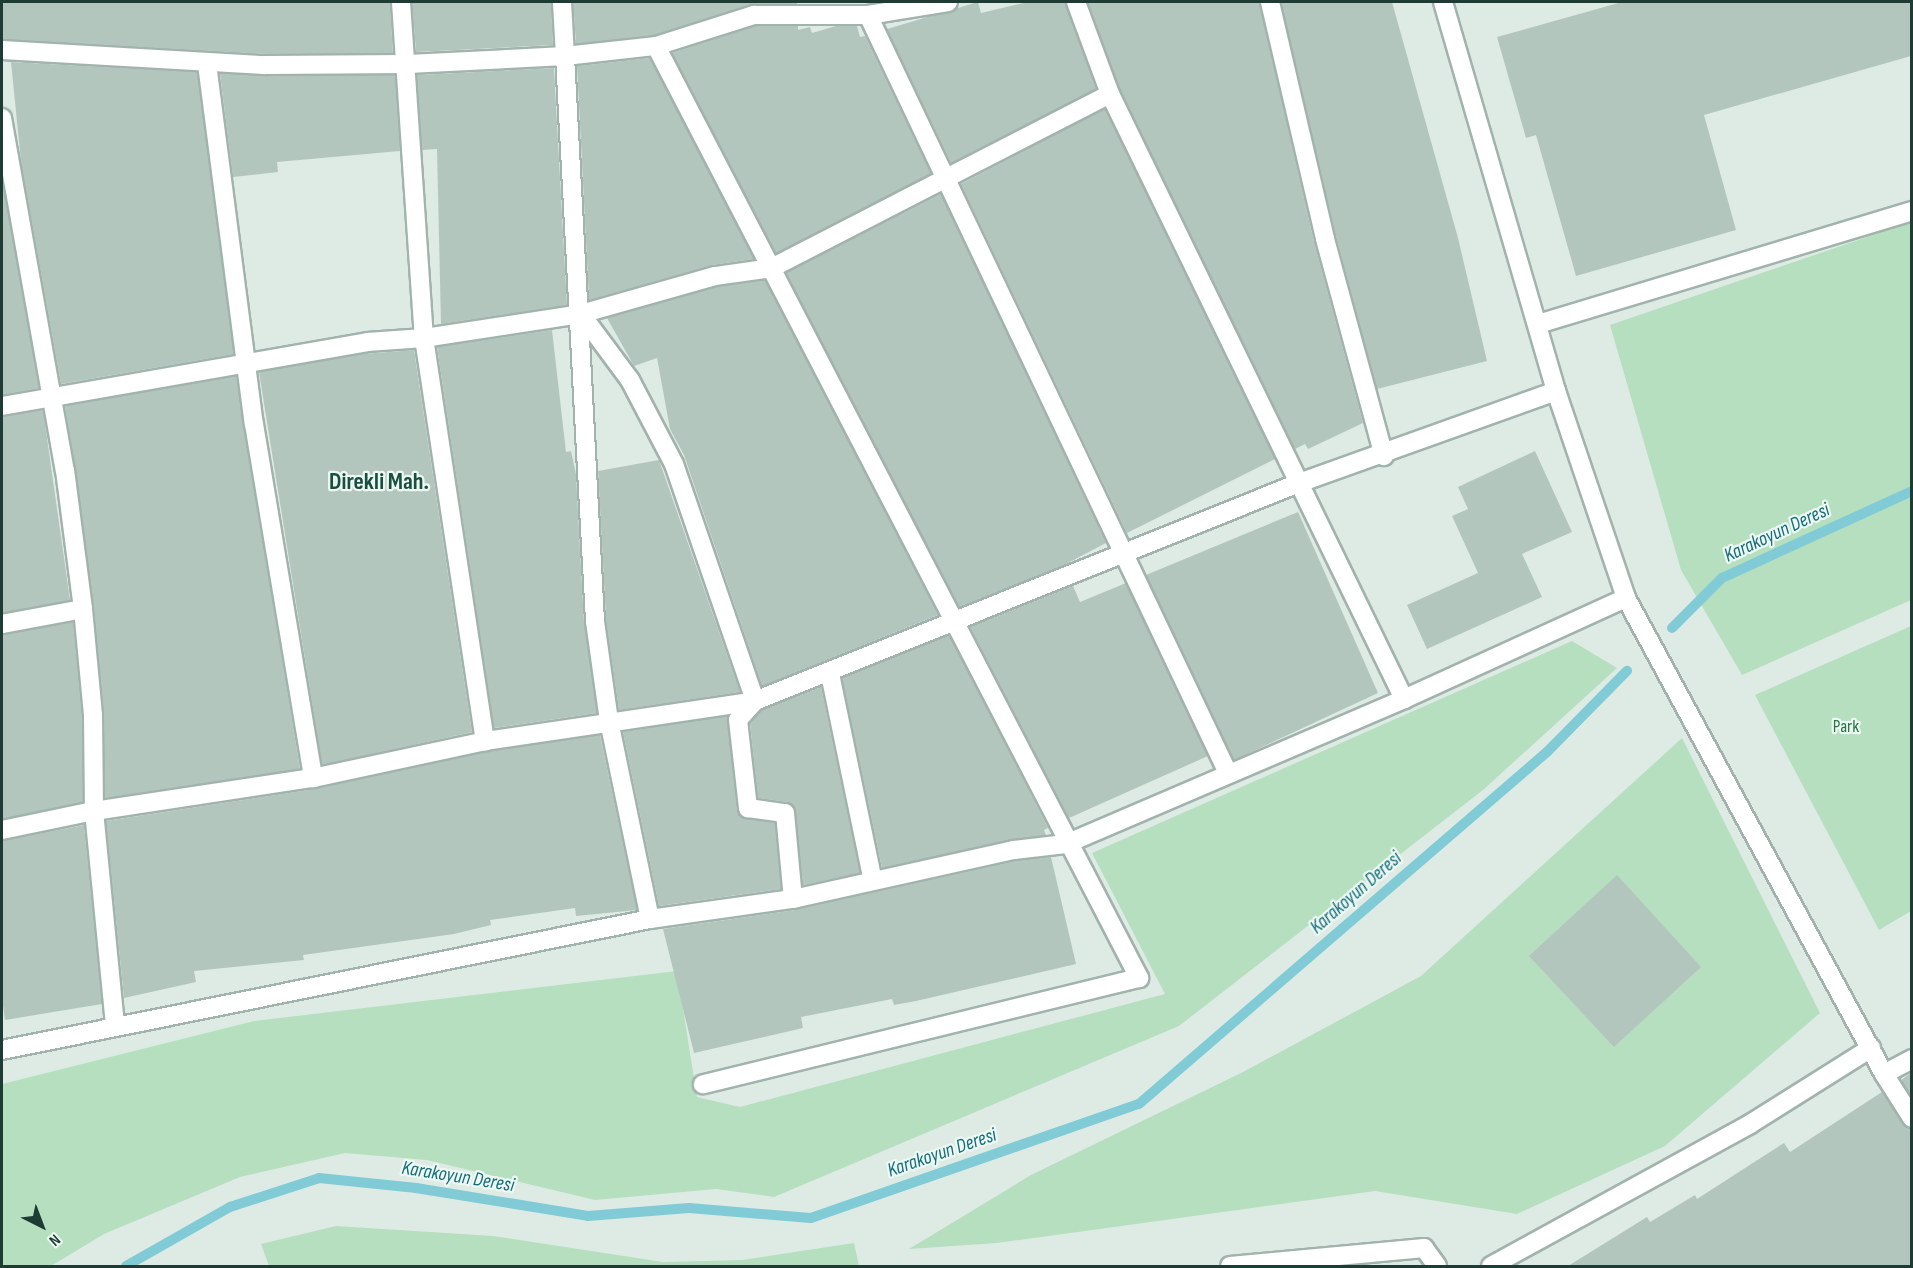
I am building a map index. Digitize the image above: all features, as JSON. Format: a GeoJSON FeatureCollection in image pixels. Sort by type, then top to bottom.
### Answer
{"type":"FeatureCollection","features":[{"type":"Feature","properties":{"kind":"street"},"geometry":{"type":"LineString","coordinates":[[401,2],[408,64],[424,338],[485,741]]}},
{"type":"Feature","properties":{"kind":"street"},"geometry":{"type":"LineString","coordinates":[[562,2],[581,314],[595,621],[609,721],[650,919]]}},
{"type":"Feature","properties":{"kind":"street"},"geometry":{"type":"LineString","coordinates":[[2,50],[207,64],[408,64],[565,56],[656,46],[754,15],[868,15],[948,2]]}},
{"type":"Feature","properties":{"kind":"street"},"geometry":{"type":"LineString","coordinates":[[1076,2],[1110,94],[1404,699]]}},
{"type":"Feature","properties":{"kind":"street"},"geometry":{"type":"LineString","coordinates":[[1270,2],[1325,239],[1384,456]]}},
{"type":"Feature","properties":{"kind":"street"},"geometry":{"type":"LineString","coordinates":[[1443,2],[1556,391],[1626,598],[1884,1074],[1911,1118]]}},
{"type":"Feature","properties":{"kind":"street"},"geometry":{"type":"LineString","coordinates":[[868,15],[1121,554],[1228,774]]}},
{"type":"Feature","properties":{"kind":"street"},"geometry":{"type":"LineString","coordinates":[[656,46],[955,620],[1066,844],[1139,978],[703,1084]]}},
{"type":"Feature","properties":{"kind":"street"},"geometry":{"type":"LineString","coordinates":[[207,64],[249,365],[254,424],[313,778]]}},
{"type":"Feature","properties":{"kind":"street"},"geometry":{"type":"LineString","coordinates":[[2,406],[249,365],[367,342],[424,338],[581,314],[715,276],[772,268],[945,181],[1110,94]]}},
{"type":"Feature","properties":{"kind":"street"},"geometry":{"type":"LineString","coordinates":[[2,118],[7,183],[51,398],[83,609],[93,715],[94,812],[115,1026]]}},
{"type":"Feature","properties":{"kind":"street"},"geometry":{"type":"LineString","coordinates":[[1538,324],[1911,211]]}},
{"type":"Feature","properties":{"kind":"street"},"geometry":{"type":"LineString","coordinates":[[581,314],[630,380],[674,464],[755,701]]}},
{"type":"Feature","properties":{"kind":"street"},"geometry":{"type":"LineString","coordinates":[[2,830],[94,812],[313,778],[485,741],[755,701],[830,674],[955,620],[1299,483],[1384,456],[1556,391]]}},
{"type":"Feature","properties":{"kind":"street"},"geometry":{"type":"LineString","coordinates":[[2,1050],[650,919],[793,899],[1014,850],[1066,844],[1404,699],[1626,598]]}},
{"type":"Feature","properties":{"kind":"street"},"geometry":{"type":"LineString","coordinates":[[2,624],[83,609]]}},
{"type":"Feature","properties":{"kind":"street"},"geometry":{"type":"LineString","coordinates":[[830,674],[873,881]]}},
{"type":"Feature","properties":{"kind":"street"},"geometry":{"type":"LineString","coordinates":[[755,701],[738,720],[748,808],[785,813],[793,899]]}},
{"type":"Feature","properties":{"kind":"street"},"geometry":{"type":"LineString","coordinates":[[1491,1266],[1750,1124],[1870,1048]]}},
{"type":"Feature","properties":{"kind":"street"},"geometry":{"type":"LineString","coordinates":[[1884,1074],[1911,1059]]}},
{"type":"Feature","properties":{"kind":"street"},"geometry":{"type":"LineString","coordinates":[[1230,1266],[1424,1248],[1437,1266]]}},
{"type":"Feature","properties":{"kind":"green space"},"geometry":{"type":"Polygon","coordinates":[[[1911,222],[1911,600],[1742,675],[1681,570],[1610,325],[1911,222]]]}},
{"type":"Feature","properties":{"kind":"green space","name":"Park"},"geometry":{"type":"Polygon","coordinates":[[[1911,626],[1911,911],[1879,930],[1755,695],[1911,626]]]}},
{"type":"Feature","properties":{"kind":"green space"},"geometry":{"type":"Polygon","coordinates":[[[1572,641],[1617,668],[1483,790],[1179,1026],[774,1197],[716,1189],[595,1200],[427,1160],[345,1153],[240,1177],[104,1234],[51,1266],[2,1266],[2,1084],[254,1021],[677,971],[697,1097],[740,1107],[1165,994],[1092,853],[1572,641]]]}},
{"type":"Feature","properties":{"kind":"green space"},"geometry":{"type":"Polygon","coordinates":[[[1682,738],[1820,1013],[1665,1146],[1517,1214],[1375,1191],[997,1243],[909,1249],[1031,1175],[1243,1072],[1421,976],[1682,738]]]}},
{"type":"Feature","properties":{"kind":"green space"},"geometry":{"type":"Polygon","coordinates":[[[336,1226],[493,1236],[663,1262],[742,1260],[854,1243],[859,1266],[269,1266],[261,1244],[336,1226]]]}},
{"type":"Feature","properties":{"kind":"building"},"geometry":{"type":"Polygon","coordinates":[[[2,2],[390,2],[393,53],[265,54],[2,39],[2,2]]]}},
{"type":"Feature","properties":{"kind":"building"},"geometry":{"type":"Polygon","coordinates":[[[412,2],[551,2],[553,45],[416,52],[412,2]]]}},
{"type":"Feature","properties":{"kind":"building"},"geometry":{"type":"Polygon","coordinates":[[[573,2],[797,2],[797,4],[751,4],[654,35],[576,44],[573,2]]]}},
{"type":"Feature","properties":{"kind":"building"},"geometry":{"type":"Polygon","coordinates":[[[978,2],[981,13],[1028,2],[1065,2],[1096,89],[951,163],[887,29],[978,2]]]}},
{"type":"Feature","properties":{"kind":"building"},"geometry":{"type":"Polygon","coordinates":[[[1088,2],[1259,2],[1314,242],[1363,423],[1308,449],[1305,444],[1295,449],[1120,90],[1088,2]]]}},
{"type":"Feature","properties":{"kind":"building"},"geometry":{"type":"Polygon","coordinates":[[[1281,2],[1392,2],[1458,238],[1487,361],[1377,389],[1336,236],[1281,2]]]}},
{"type":"Feature","properties":{"kind":"building"},"geometry":{"type":"Polygon","coordinates":[[[1622,2],[1911,2],[1911,56],[1704,115],[1736,230],[1576,276],[1536,135],[1526,138],[1497,37],[1622,2]]]}},
{"type":"Feature","properties":{"kind":"building"},"geometry":{"type":"Polygon","coordinates":[[[756,26],[798,26],[798,30],[810,27],[812,33],[836,26],[857,26],[860,37],[865,36],[931,174],[776,253],[672,53],[756,26]]]}},
{"type":"Feature","properties":{"kind":"building"},"geometry":{"type":"Polygon","coordinates":[[[650,58],[754,259],[712,265],[589,300],[577,66],[650,58]]]}},
{"type":"Feature","properties":{"kind":"building"},"geometry":{"type":"Polygon","coordinates":[[[11,62],[197,72],[234,354],[61,384],[21,161],[11,62]]]}},
{"type":"Feature","properties":{"kind":"building"},"geometry":{"type":"Polygon","coordinates":[[[554,68],[567,305],[441,324],[437,149],[422,150],[417,75],[554,68]]]}},
{"type":"Feature","properties":{"kind":"building"},"geometry":{"type":"Polygon","coordinates":[[[220,74],[395,75],[400,151],[277,162],[278,172],[233,177],[220,74]]]}},
{"type":"Feature","properties":{"kind":"building"},"geometry":{"type":"Polygon","coordinates":[[[1105,109],[1275,459],[1127,533],[961,184],[1105,109]]]}},
{"type":"Feature","properties":{"kind":"building"},"geometry":{"type":"Polygon","coordinates":[[[2,179],[39,388],[2,395],[2,179]]]}},
{"type":"Feature","properties":{"kind":"building"},"geometry":{"type":"Polygon","coordinates":[[[941,194],[1106,543],[1064,565],[959,607],[786,273],[941,194]]]}},
{"type":"Feature","properties":{"kind":"building"},"geometry":{"type":"Polygon","coordinates":[[[765,280],[938,615],[762,686],[684,455],[670,429],[657,358],[634,366],[607,318],[717,287],[765,280]]]}},
{"type":"Feature","properties":{"kind":"building"},"geometry":{"type":"Polygon","coordinates":[[[552,330],[566,452],[571,451],[576,474],[584,622],[597,713],[494,728],[437,347],[552,330]]]}},
{"type":"Feature","properties":{"kind":"building"},"geometry":{"type":"Polygon","coordinates":[[[414,350],[472,732],[322,765],[259,372],[362,354],[414,350]]]}},
{"type":"Feature","properties":{"kind":"building"},"geometry":{"type":"Polygon","coordinates":[[[236,376],[300,769],[105,798],[104,714],[94,608],[65,406],[236,376]]]}},
{"type":"Feature","properties":{"kind":"building"},"geometry":{"type":"Polygon","coordinates":[[[43,410],[70,600],[2,613],[2,417],[43,410]]]}},
{"type":"Feature","properties":{"kind":"building"},"geometry":{"type":"Polygon","coordinates":[[[1535,451],[1572,532],[1522,554],[1542,597],[1427,649],[1407,605],[1478,573],[1452,516],[1468,509],[1458,487],[1535,451]]]}},
{"type":"Feature","properties":{"kind":"building"},"geometry":{"type":"Polygon","coordinates":[[[659,460],[740,692],[619,710],[606,620],[598,471],[659,460]]]}},
{"type":"Feature","properties":{"kind":"building"},"geometry":{"type":"Polygon","coordinates":[[[1298,512],[1378,693],[1234,760],[1146,575],[1298,512]]]}},
{"type":"Feature","properties":{"kind":"building"},"geometry":{"type":"Polygon","coordinates":[[[1126,583],[1208,756],[1069,818],[970,627],[1073,586],[1080,602],[1126,583]]]}},
{"type":"Feature","properties":{"kind":"building"},"geometry":{"type":"Polygon","coordinates":[[[73,622],[82,716],[83,802],[2,819],[2,635],[73,622]]]}},
{"type":"Feature","properties":{"kind":"building"},"geometry":{"type":"Polygon","coordinates":[[[949,635],[1048,828],[1044,830],[1046,835],[882,868],[842,678],[949,635]]]}},
{"type":"Feature","properties":{"kind":"building"},"geometry":{"type":"Polygon","coordinates":[[[821,687],[860,873],[803,885],[795,808],[787,802],[758,798],[750,724],[762,710],[821,687]]]}},
{"type":"Feature","properties":{"kind":"building"},"geometry":{"type":"Polygon","coordinates":[[[727,716],[737,810],[746,819],[775,823],[781,889],[659,906],[623,732],[727,716]]]}},
{"type":"Feature","properties":{"kind":"building"},"geometry":{"type":"Polygon","coordinates":[[[600,735],[637,910],[576,916],[575,908],[490,920],[491,925],[454,934],[303,955],[304,960],[194,971],[196,982],[124,998],[106,821],[315,789],[487,752],[600,735]]]}},
{"type":"Feature","properties":{"kind":"building"},"geometry":{"type":"Polygon","coordinates":[[[84,825],[102,1004],[5,1020],[2,998],[2,841],[84,825]]]}},
{"type":"Feature","properties":{"kind":"building"},"geometry":{"type":"Polygon","coordinates":[[[1051,857],[1076,964],[916,1001],[894,1005],[892,999],[801,1017],[803,1028],[694,1053],[663,929],[795,910],[1016,861],[1051,857]]]}},
{"type":"Feature","properties":{"kind":"building"},"geometry":{"type":"Polygon","coordinates":[[[1617,875],[1701,967],[1614,1047],[1529,956],[1617,875]]]}},
{"type":"Feature","properties":{"kind":"building"},"geometry":{"type":"Polygon","coordinates":[[[1911,1073],[1911,1096],[1901,1080],[1911,1073]]]}},
{"type":"Feature","properties":{"kind":"building"},"geometry":{"type":"Polygon","coordinates":[[[1882,1092],[1903,1124],[1911,1129],[1911,1266],[1568,1266],[1647,1217],[1650,1222],[1695,1195],[1697,1199],[1784,1143],[1790,1152],[1882,1092]]]}},
{"type":"Feature","properties":{"kind":"waterway","name":"Karakoyun Deresi"},"geometry":{"type":"LineString","coordinates":[[1672,628],[1722,578],[1912,491]]}},
{"type":"Feature","properties":{"kind":"waterway","name":"Karakoyun Deresi"},"geometry":{"type":"LineString","coordinates":[[126,1266],[230,1207],[319,1178],[416,1188],[588,1216],[689,1208],[811,1218],[1139,1104],[1547,752],[1627,671]]}},
{"type":"Feature","properties":{"kind":"district","name":"Direkli Mah."},"geometry":{"type":"Point","coordinates":[379,482]}}]}
